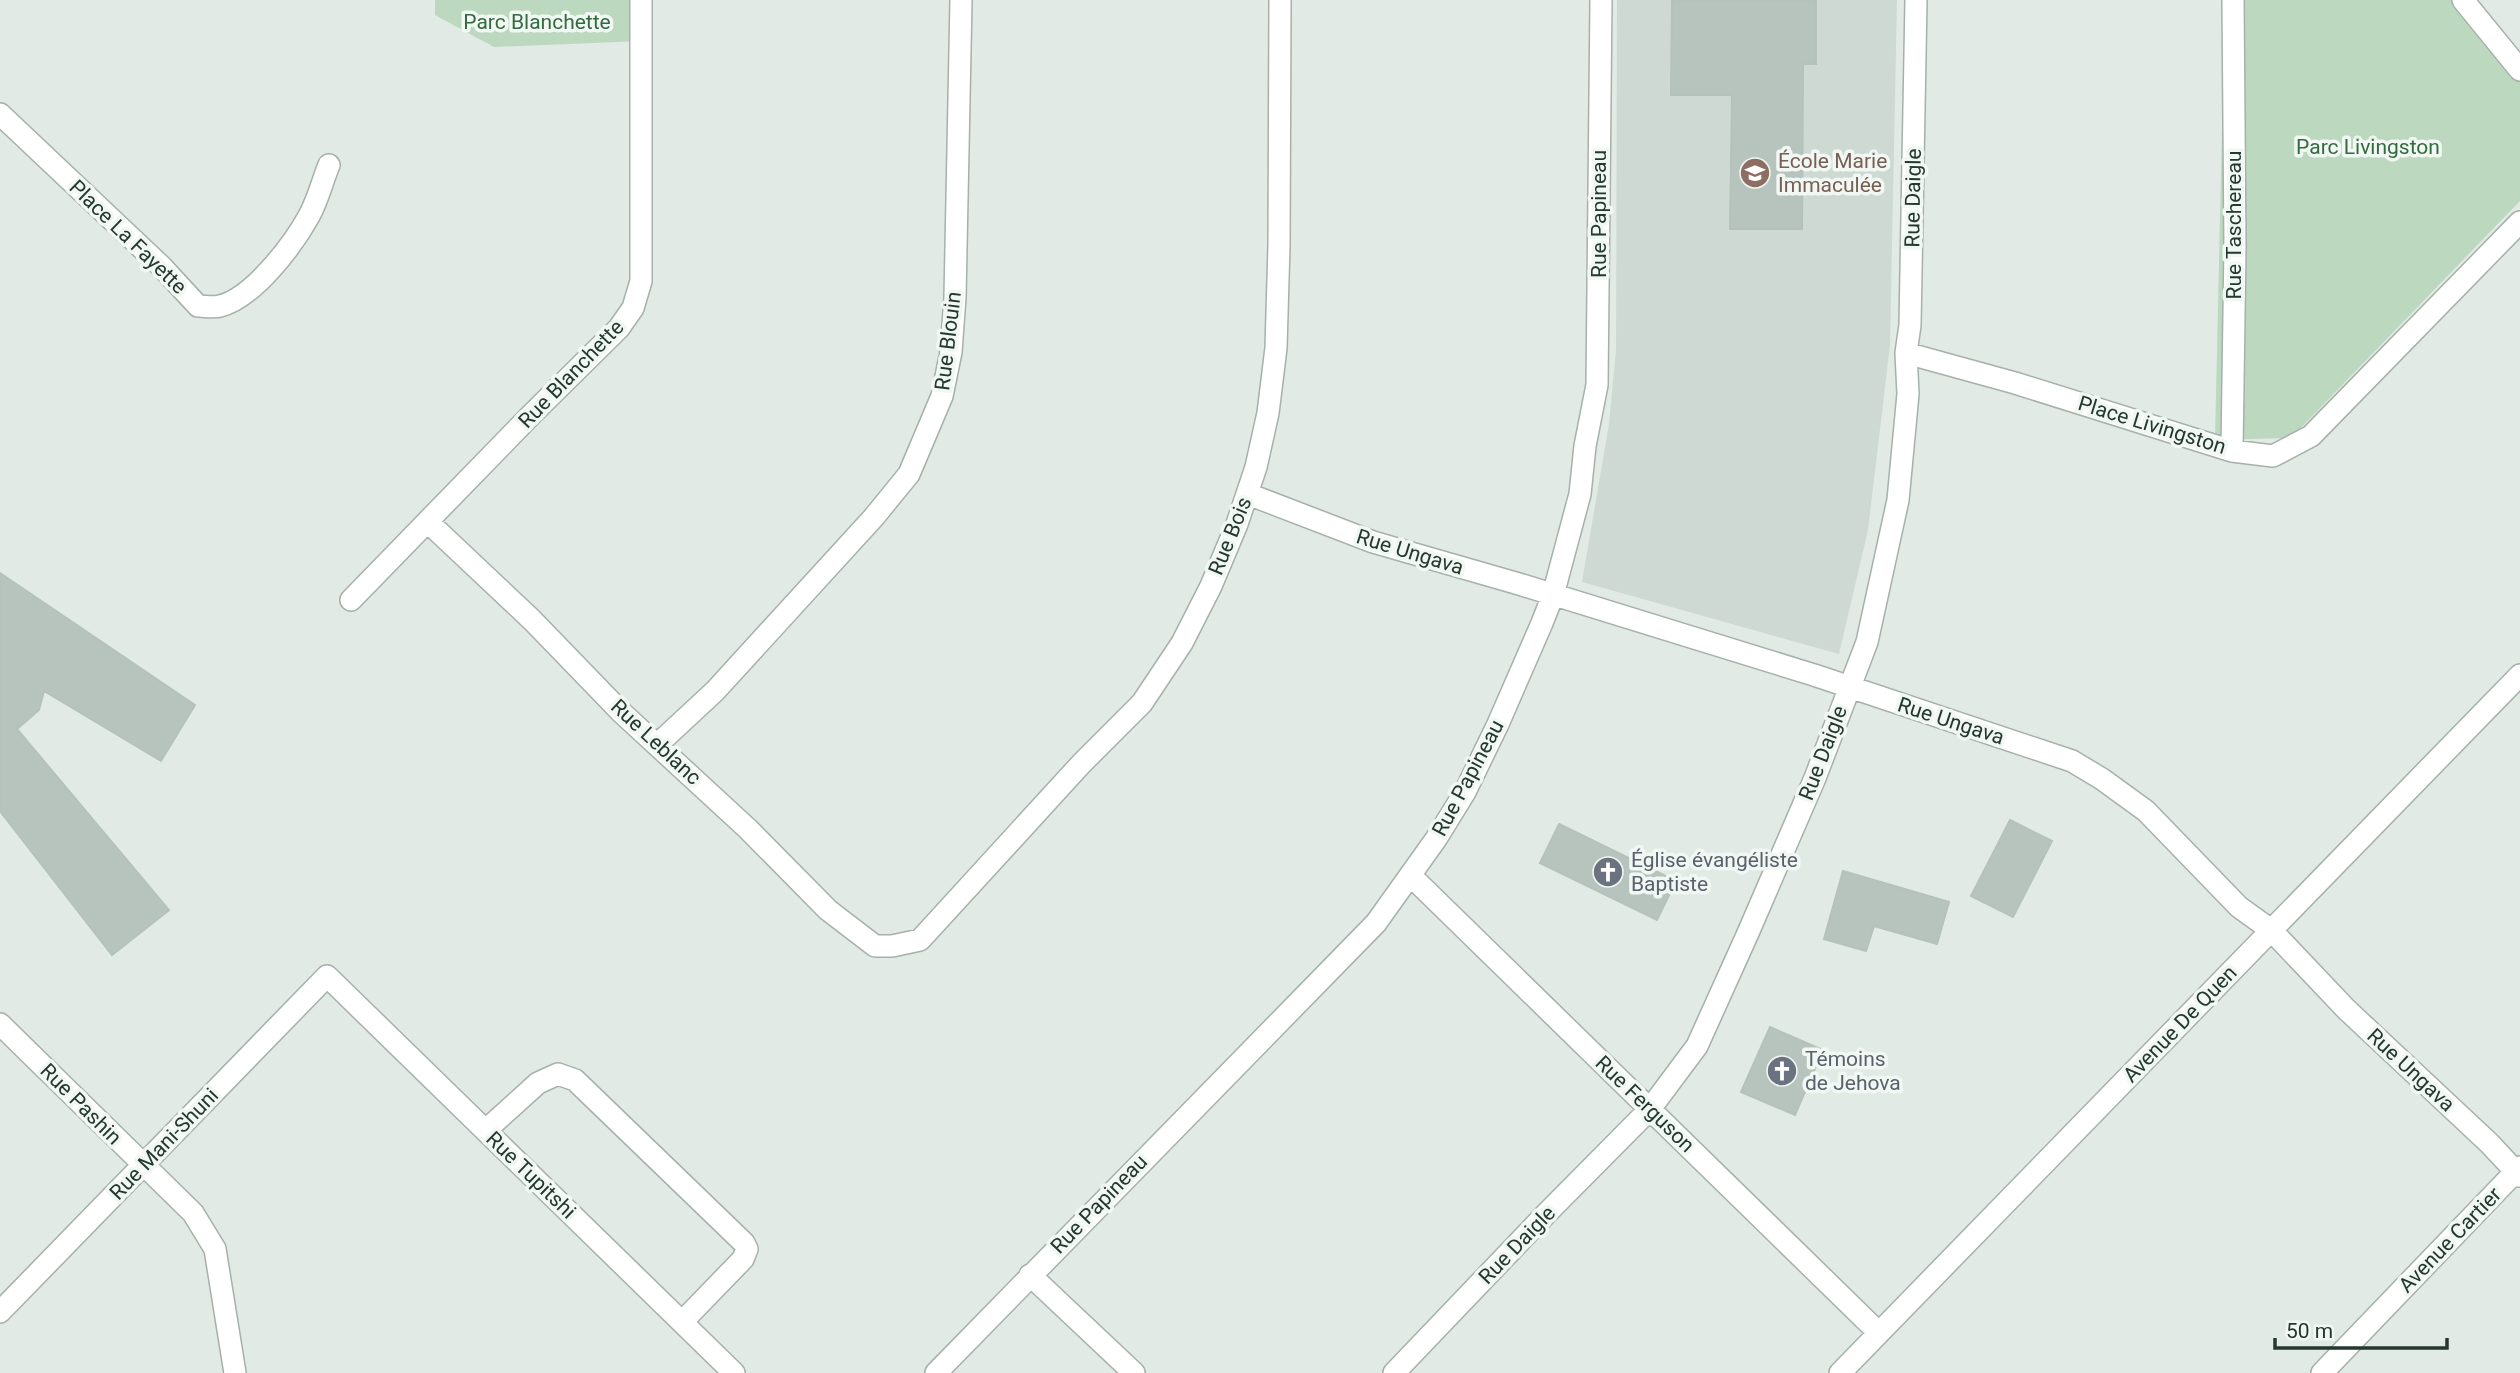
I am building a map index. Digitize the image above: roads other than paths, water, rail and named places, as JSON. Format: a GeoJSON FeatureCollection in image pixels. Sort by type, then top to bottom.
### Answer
{"type":"FeatureCollection","features":[{"type":"Feature","properties":{"kind":"street","name":"Rue Blanchette"},"geometry":{"type":"LineString","coordinates":[[351,600],[619,328],[634,308],[641,281],[640,0]]}},
{"type":"Feature","properties":{"kind":"street","name":"Rue Blouin"},"geometry":{"type":"LineString","coordinates":[[658,744],[715,691],[881,509],[909,474],[942,396],[951,352],[956,297],[961,0]]}},
{"type":"Feature","properties":{"kind":"street","name":"Rue Bois"},"geometry":{"type":"LineString","coordinates":[[892,946],[920,940],[1082,763],[1142,703],[1182,643],[1211,586],[1248,494],[1268,412],[1276,348],[1280,0]]}},
{"type":"Feature","properties":{"kind":"street","name":"Rue Papineau"},"geometry":{"type":"LineString","coordinates":[[936,1373],[1376,923],[1411,876],[1465,792],[1498,724],[1553,596],[1580,494],[1585,446],[1597,384],[1601,0]]}},
{"type":"Feature","properties":{"kind":"street","name":"Rue Daigle"},"geometry":{"type":"LineString","coordinates":[[1394,1373],[1650,1109],[1697,1045],[1754,922],[1815,778],[1867,642],[1898,499],[1908,394],[1906,352],[1910,325],[1916,0]]}},
{"type":"Feature","properties":{"kind":"street","name":"Rue Taschereau"},"geometry":{"type":"LineString","coordinates":[[2232,451],[2235,246],[2233,0]]}},
{"type":"Feature","properties":{"kind":"street"},"geometry":{"type":"LineString","coordinates":[[2463,0],[2520,70]]}},
{"type":"Feature","properties":{"kind":"street","name":"Place La Fayette"},"geometry":{"type":"LineString","coordinates":[[0,114],[162,267],[198,306],[219,306],[261,280],[297,237],[311,213],[328,166]]}},
{"type":"Feature","properties":{"kind":"street","name":"Place Livingston"},"geometry":{"type":"LineString","coordinates":[[1906,352],[2232,451],[2273,456],[2311,436],[2520,222]]}},
{"type":"Feature","properties":{"kind":"street","name":"Rue Ungava"},"geometry":{"type":"LineString","coordinates":[[1248,494],[1373,542],[1848,686],[2072,761],[2146,811],[2239,906],[2271,930],[2346,1009],[2518,1171]]}},
{"type":"Feature","properties":{"kind":"street","name":"Rue Leblanc"},"geometry":{"type":"LineString","coordinates":[[428,522],[532,620],[621,712],[748,829],[828,910],[875,946],[892,946]]}},
{"type":"Feature","properties":{"kind":"street","name":"Avenue De Quen"},"geometry":{"type":"LineString","coordinates":[[1840,1373],[2520,675]]}},
{"type":"Feature","properties":{"kind":"street","name":"Rue Ferguson"},"geometry":{"type":"LineString","coordinates":[[1411,876],[1879,1333]]}},
{"type":"Feature","properties":{"kind":"street","name":"Rue Tupitshi"},"geometry":{"type":"LineString","coordinates":[[327,976],[734,1373]]}},
{"type":"Feature","properties":{"kind":"street","name":"Rue Mani-Shuni"},"geometry":{"type":"LineString","coordinates":[[0,1312],[327,976]]}},
{"type":"Feature","properties":{"kind":"street","name":"Rue Pashin"},"geometry":{"type":"LineString","coordinates":[[0,1024],[193,1213],[215,1249],[235,1373]]}},
{"type":"Feature","properties":{"kind":"street"},"geometry":{"type":"LineString","coordinates":[[486,1130],[538,1083],[558,1074],[575,1080],[744,1243],[747,1249],[743,1259],[682,1322]]}},
{"type":"Feature","properties":{"kind":"street","name":"Avenue Cartier"},"geometry":{"type":"LineString","coordinates":[[2322,1373],[2518,1171]]}},
{"type":"Feature","properties":{"kind":"street"},"geometry":{"type":"LineString","coordinates":[[1030,1275],[1133,1373]]}},
{"type":"Feature","properties":{"kind":"place","name":"École Marie Immaculée"},"geometry":{"type":"Point","coordinates":[1755,173]}},
{"type":"Feature","properties":{"kind":"place","name":"Église évangéliste Baptiste"},"geometry":{"type":"Point","coordinates":[1608,872]}},
{"type":"Feature","properties":{"kind":"place","name":"Témoins de Jehova"},"geometry":{"type":"Point","coordinates":[1782,1071]}},
{"type":"Feature","properties":{"kind":"park label","name":"Parc Blanchette"},"geometry":{"type":"Point","coordinates":[537,22]}},
{"type":"Feature","properties":{"kind":"park label","name":"Parc Livingston"},"geometry":{"type":"Point","coordinates":[2368,147]}}]}
